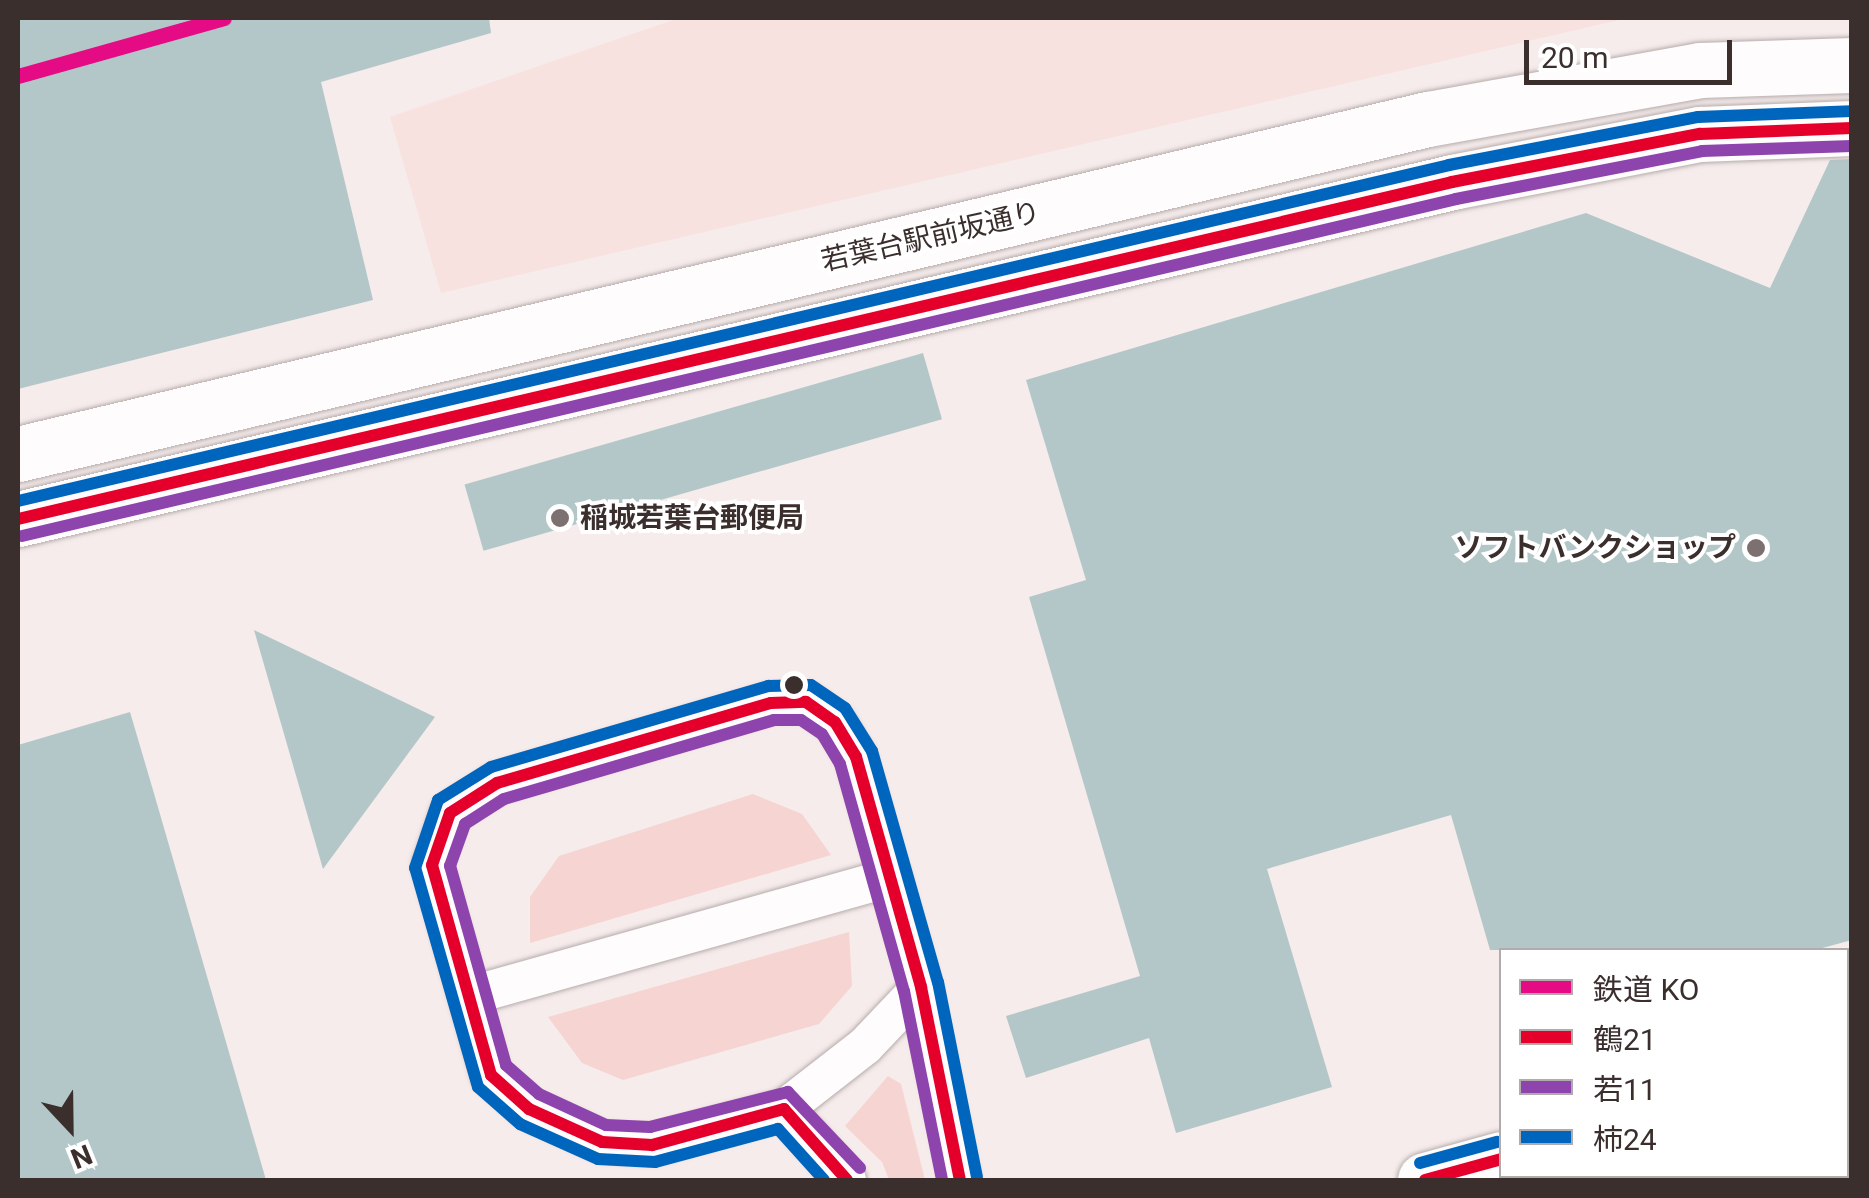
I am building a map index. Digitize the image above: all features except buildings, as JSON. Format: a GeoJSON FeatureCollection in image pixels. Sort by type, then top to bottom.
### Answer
{"type":"FeatureCollection","features":[{"type":"Feature","properties":{"kind":"street","name":"若葉台駅前坂通り"},"geometry":{"type":"LineString","coordinates":[[18,454],[1428,119],[1700,70],[1852,65]]}},
{"type":"Feature","properties":{"kind":"street"},"geometry":{"type":"LineString","coordinates":[[18,519],[1452,182],[1700,134],[1852,128]]}},
{"type":"Feature","properties":{"kind":"street"},"geometry":{"type":"LineString","coordinates":[[1425,1180],[1499,1160]]}},
{"type":"Feature","properties":{"kind":"lane"},"geometry":{"type":"LineString","coordinates":[[921,987],[866,1046],[784,1109],[652,1145],[602,1142],[529,1110],[491,1075],[432,865],[450,813],[497,783],[771,703],[806,702],[835,722],[856,757],[921,987],[960,1180]]}},
{"type":"Feature","properties":{"kind":"lane"},"geometry":{"type":"LineString","coordinates":[[469,996],[891,878]]}},
{"type":"Feature","properties":{"kind":"lane"},"geometry":{"type":"LineString","coordinates":[[784,1109],[848,1180]]}},
{"type":"Feature","properties":{"kind":"shaded area"},"geometry":{"type":"Polygon","coordinates":[[[679,18],[1628,18],[441,293],[390,117],[679,18]]]}},
{"type":"Feature","properties":{"kind":"shaded area"},"geometry":{"type":"Polygon","coordinates":[[[753,794],[802,814],[831,855],[530,943],[530,897],[559,856],[753,794]]]}},
{"type":"Feature","properties":{"kind":"shaded area"},"geometry":{"type":"Polygon","coordinates":[[[849,932],[852,986],[819,1024],[623,1080],[582,1063],[548,1017],[849,932]]]}},
{"type":"Feature","properties":{"kind":"shaded area"},"geometry":{"type":"Polygon","coordinates":[[[888,1076],[901,1084],[925,1180],[889,1180],[882,1162],[845,1126],[888,1076]]]}},
{"type":"Feature","properties":{"kind":"rail line","name":"KO"},"geometry":{"type":"LineString","coordinates":[[18,76],[224,18]]}},
{"type":"Feature","properties":{"kind":"transit line","name":"柿24"},"geometry":{"type":"LineString","coordinates":[[18,501],[1449,165],[1698,117],[1851,111]]}},
{"type":"Feature","properties":{"kind":"transit line","name":"鶴21"},"geometry":{"type":"LineString","coordinates":[[18,519],[1452,182],[1700,134],[1852,128]]}},
{"type":"Feature","properties":{"kind":"transit line","name":"若11"},"geometry":{"type":"LineString","coordinates":[[22,536],[1456,199],[1702,151],[1852,146]]}},
{"type":"Feature","properties":{"kind":"transit line","name":"柿24"},"geometry":{"type":"LineString","coordinates":[[824,1180],[778,1129],[655,1162],[598,1159],[520,1124],[478,1087],[415,868],[438,800],[491,767],[768,686],[811,685],[845,708],[872,751],[938,982],[977,1177]]}},
{"type":"Feature","properties":{"kind":"transit line","name":"鶴21"},"geometry":{"type":"LineString","coordinates":[[847,1180],[784,1109],[652,1145],[602,1142],[529,1109],[491,1075],[432,865],[450,813],[497,783],[771,703],[806,702],[835,722],[856,757],[921,987],[960,1180]]}},
{"type":"Feature","properties":{"kind":"transit line","name":"若11"},"geometry":{"type":"LineString","coordinates":[[860,1168],[788,1092],[650,1127],[606,1125],[539,1094],[506,1065],[450,866],[465,824],[504,799],[774,720],[801,720],[822,734],[840,764],[904,991],[942,1180]]}},
{"type":"Feature","properties":{"kind":"transit line","name":"柿24"},"geometry":{"type":"LineString","coordinates":[[1420,1163],[1497,1142]]}},
{"type":"Feature","properties":{"kind":"transit line","name":"鶴21"},"geometry":{"type":"LineString","coordinates":[[1425,1180],[1499,1160]]}},
{"type":"Feature","properties":{"kind":"place","name":"稲城若葉台郵便局"},"geometry":{"type":"Point","coordinates":[560,518]}},
{"type":"Feature","properties":{"kind":"place","name":"ソフトバンクショップ"},"geometry":{"type":"Point","coordinates":[1756,548]}}]}
